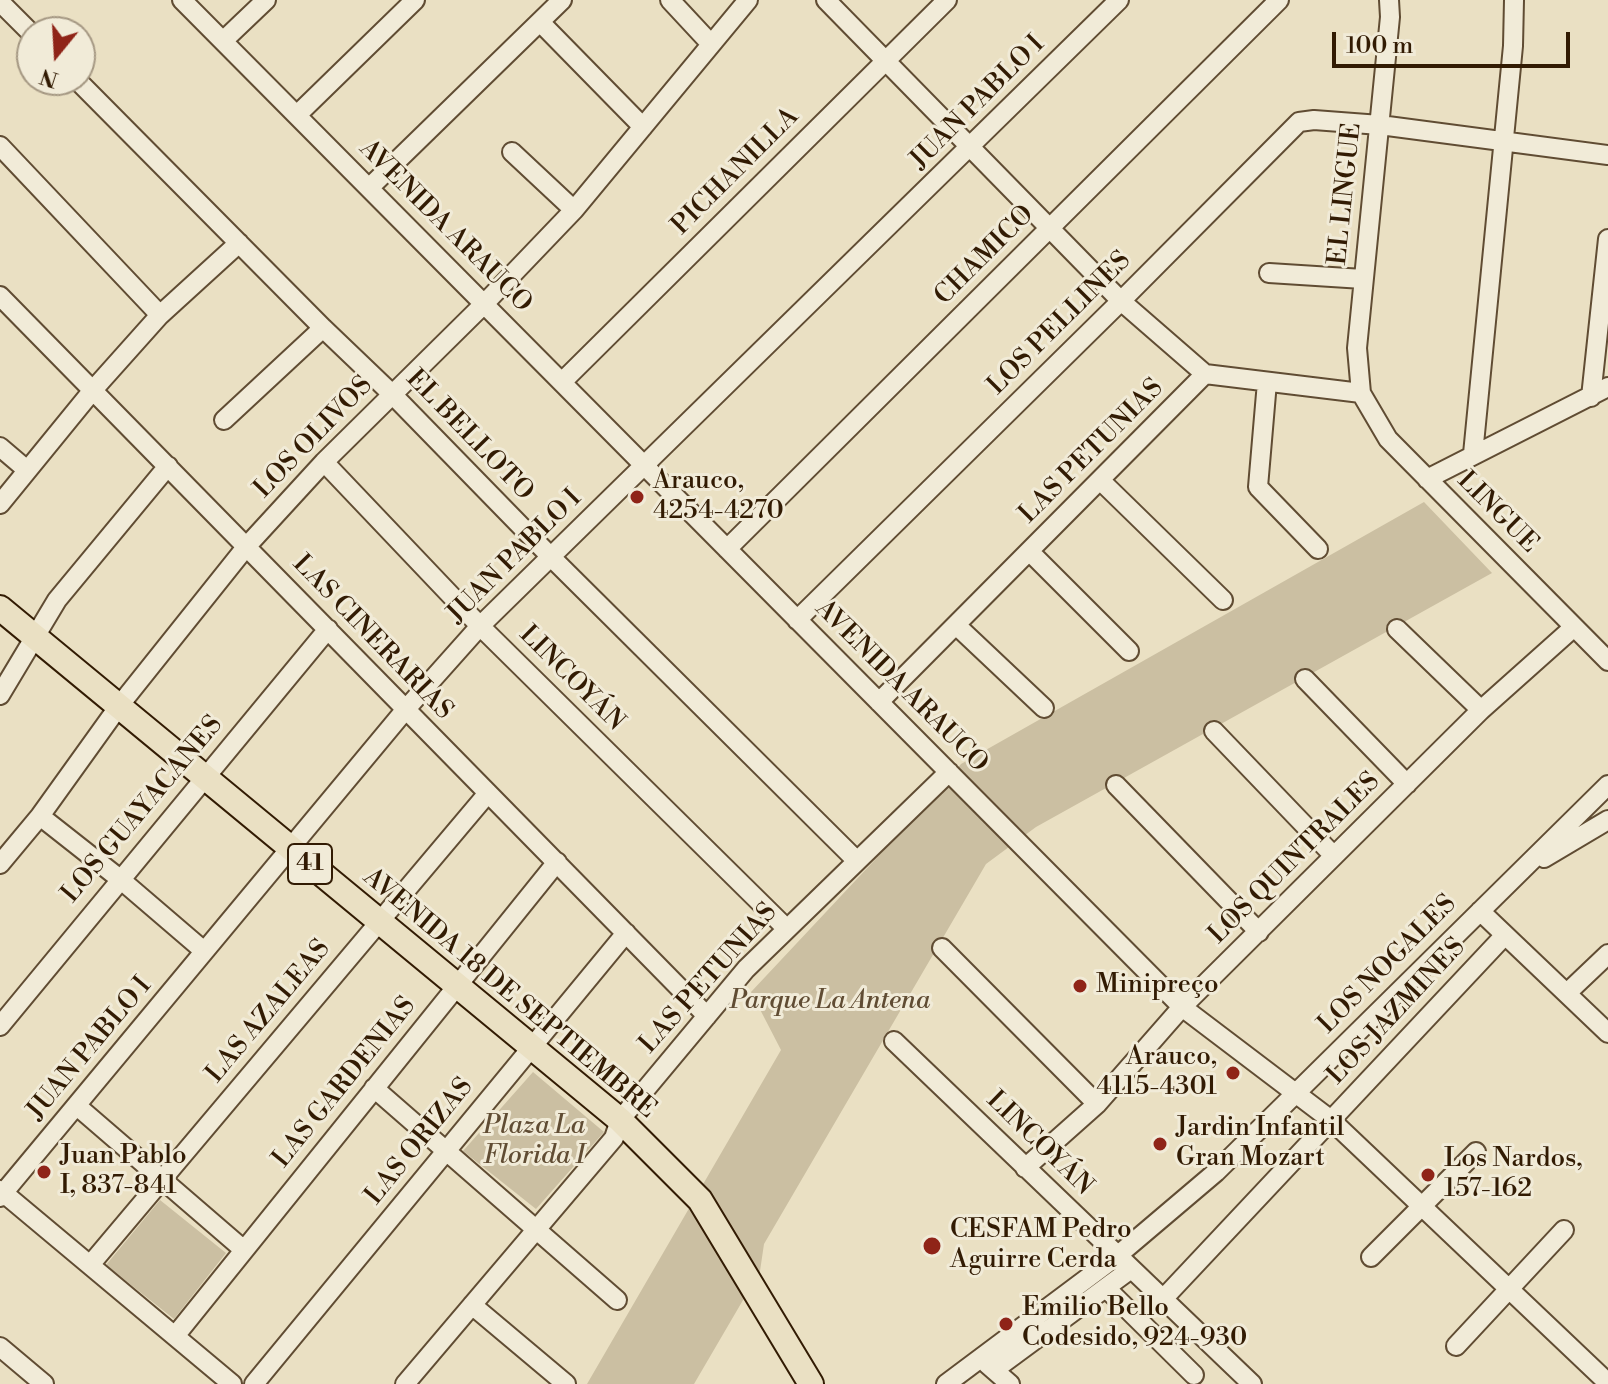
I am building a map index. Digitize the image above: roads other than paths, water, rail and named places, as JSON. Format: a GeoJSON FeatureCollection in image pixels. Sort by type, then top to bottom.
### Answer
{"type":"FeatureCollection","features":[{"type":"Feature","properties":{"kind":"main road","name":"AVENIDA 18 DE SEPTIEMBRE"},"geometry":{"type":"LineString","coordinates":[[0,608],[620,1120],[700,1200],[811,1384]]}},
{"type":"Feature","properties":{"kind":"street","name":"AVENIDA ARAUCO"},"geometry":{"type":"LineString","coordinates":[[182,0],[1182,1007],[1331,1120],[1604,1380]]}},
{"type":"Feature","properties":{"kind":"street"},"geometry":{"type":"LineString","coordinates":[[223,41],[266,0]]}},
{"type":"Feature","properties":{"kind":"street"},"geometry":{"type":"LineString","coordinates":[[297,115],[415,0]]}},
{"type":"Feature","properties":{"kind":"street"},"geometry":{"type":"LineString","coordinates":[[369,188],[562,0]]}},
{"type":"Feature","properties":{"kind":"street"},"geometry":{"type":"LineString","coordinates":[[670,0],[710,43]]}},
{"type":"Feature","properties":{"kind":"street","name":"LOS OLIVOS"},"geometry":{"type":"LineString","coordinates":[[0,864],[40,816],[119,706],[246,547],[324,462],[574,210],[748,0]]}},
{"type":"Feature","properties":{"kind":"street"},"geometry":{"type":"LineString","coordinates":[[826,0],[1121,301],[1205,374],[1361,393]]}},
{"type":"Feature","properties":{"kind":"street","name":"PICHANILLA"},"geometry":{"type":"LineString","coordinates":[[562,382],[947,0]]}},
{"type":"Feature","properties":{"kind":"street","name":"JUAN PABLO I"},"geometry":{"type":"LineString","coordinates":[[1,1193],[77,1106],[406,709],[480,626],[1119,0]]}},
{"type":"Feature","properties":{"kind":"street","name":"CHAMICO"},"geometry":{"type":"LineString","coordinates":[[727,549],[1279,0]]}},
{"type":"Feature","properties":{"kind":"street","name":"EL LINGUE"},"geometry":{"type":"LineString","coordinates":[[1361,393],[1357,348],[1390,17],[1389,0]]}},
{"type":"Feature","properties":{"kind":"street"},"geometry":{"type":"LineString","coordinates":[[1473,454],[1513,46],[1514,0]]}},
{"type":"Feature","properties":{"kind":"street"},"geometry":{"type":"LineString","coordinates":[[0,2],[16,18]]}},
{"type":"Feature","properties":{"kind":"street"},"geometry":{"type":"LineString","coordinates":[[540,22],[643,127]]}},
{"type":"Feature","properties":{"kind":"street","name":"EL BELLOTO"},"geometry":{"type":"LineString","coordinates":[[93,96],[857,861]]}},
{"type":"Feature","properties":{"kind":"street","name":"LOS PELLINES"},"geometry":{"type":"LineString","coordinates":[[797,620],[1299,122],[1314,120],[1380,125],[1608,155]]}},
{"type":"Feature","properties":{"kind":"street"},"geometry":{"type":"LineString","coordinates":[[0,146],[160,315]]}},
{"type":"Feature","properties":{"kind":"street"},"geometry":{"type":"LineString","coordinates":[[512,152],[574,210]]}},
{"type":"Feature","properties":{"kind":"street"},"geometry":{"type":"LineString","coordinates":[[1591,397],[1608,239]]}},
{"type":"Feature","properties":{"kind":"street"},"geometry":{"type":"LineString","coordinates":[[0,504],[93,390],[160,315],[239,243]]}},
{"type":"Feature","properties":{"kind":"street"},"geometry":{"type":"LineString","coordinates":[[1269,273],[1363,279]]}},
{"type":"Feature","properties":{"kind":"street","name":"LAS CINERARIAS"},"geometry":{"type":"LineString","coordinates":[[0,296],[707,1016]]}},
{"type":"Feature","properties":{"kind":"street"},"geometry":{"type":"LineString","coordinates":[[224,420],[323,328]]}},
{"type":"Feature","properties":{"kind":"street","name":"LAS PETUNIAS"},"geometry":{"type":"LineString","coordinates":[[879,702],[1205,374]]}},
{"type":"Feature","properties":{"kind":"street"},"geometry":{"type":"LineString","coordinates":[[1267,382],[1258,487],[1318,549]]}},
{"type":"Feature","properties":{"kind":"street"},"geometry":{"type":"LineString","coordinates":[[1427,479],[1608,387]]}},
{"type":"Feature","properties":{"kind":"street","name":"LINGUE"},"geometry":{"type":"LineString","coordinates":[[1361,393],[1388,439],[1608,661]]}},
{"type":"Feature","properties":{"kind":"street"},"geometry":{"type":"LineString","coordinates":[[0,447],[27,470]]}},
{"type":"Feature","properties":{"kind":"street","name":"LINCOYÁN"},"geometry":{"type":"LineString","coordinates":[[324,462],[480,626],[787,929]]}},
{"type":"Feature","properties":{"kind":"street"},"geometry":{"type":"LineString","coordinates":[[0,695],[57,600],[168,466]]}},
{"type":"Feature","properties":{"kind":"street"},"geometry":{"type":"LineString","coordinates":[[1100,480],[1223,600]]}},
{"type":"Feature","properties":{"kind":"street"},"geometry":{"type":"LineString","coordinates":[[1029,551],[1129,651]]}},
{"type":"Feature","properties":{"kind":"street"},"geometry":{"type":"LineString","coordinates":[[956,625],[1044,708]]}},
{"type":"Feature","properties":{"kind":"street","name":"LOS QUINTRALES"},"geometry":{"type":"LineString","coordinates":[[1025,1168],[1097,1104],[1182,1007],[1481,710],[1574,627]]}},
{"type":"Feature","properties":{"kind":"street","name":"LOS GUAYACANES"},"geometry":{"type":"LineString","coordinates":[[0,1026],[328,629]]}},
{"type":"Feature","properties":{"kind":"street"},"geometry":{"type":"LineString","coordinates":[[1397,629],[1481,710]]}},
{"type":"Feature","properties":{"kind":"street"},"geometry":{"type":"LineString","coordinates":[[1305,679],[1407,784]]}},
{"type":"Feature","properties":{"kind":"street"},"geometry":{"type":"LineString","coordinates":[[1214,731],[1334,856]]}},
{"type":"Feature","properties":{"kind":"street","name":"LAS PETUNIAS"},"geometry":{"type":"LineString","coordinates":[[406,1384],[614,1138],[620,1120],[746,969],[949,772]]}},
{"type":"Feature","properties":{"kind":"street"},"geometry":{"type":"LineString","coordinates":[[1116,785],[1259,932]]}},
{"type":"Feature","properties":{"kind":"street","name":"LOS NOGALES"},"geometry":{"type":"LineString","coordinates":[[1124,1262],[1608,785]]}},
{"type":"Feature","properties":{"kind":"street","name":"LAS AZALEAS"},"geometry":{"type":"LineString","coordinates":[[90,1265],[488,793]]}},
{"type":"Feature","properties":{"kind":"street"},"geometry":{"type":"LineString","coordinates":[[40,816],[204,951]]}},
{"type":"Feature","properties":{"kind":"street","name":"LOS NOGALES"},"geometry":{"type":"LineString","coordinates":[[1518,874],[1608,820]]}},
{"type":"Feature","properties":{"kind":"street","name":"LAS GARDENIAS"},"geometry":{"type":"LineString","coordinates":[[175,1336],[557,862]]}},
{"type":"Feature","properties":{"kind":"street"},"geometry":{"type":"LineString","coordinates":[[1480,911],[1608,1033]]}},
{"type":"Feature","properties":{"kind":"street","name":"LAS ORIZAS"},"geometry":{"type":"LineString","coordinates":[[254,1384],[626,933]]}},
{"type":"Feature","properties":{"kind":"street","name":"LOS JAZMINES"},"geometry":{"type":"LineString","coordinates":[[1163,1299],[1505,935]]}},
{"type":"Feature","properties":{"kind":"street"},"geometry":{"type":"LineString","coordinates":[[942,948],[1097,1104]]}},
{"type":"Feature","properties":{"kind":"street"},"geometry":{"type":"LineString","coordinates":[[1567,993],[1608,954]]}},
{"type":"Feature","properties":{"kind":"street","name":"LINCOYÁN"},"geometry":{"type":"LineString","coordinates":[[894,1041],[1252,1384]]}},
{"type":"Feature","properties":{"kind":"street"},"geometry":{"type":"LineString","coordinates":[[374,1088],[617,1300]]}},
{"type":"Feature","properties":{"kind":"street"},"geometry":{"type":"LineString","coordinates":[[77,1106],[244,1250]]}},
{"type":"Feature","properties":{"kind":"street"},"geometry":{"type":"LineString","coordinates":[[1371,1257],[1476,1152]]}},
{"type":"Feature","properties":{"kind":"street"},"geometry":{"type":"LineString","coordinates":[[1,1193],[232,1384]]}},
{"type":"Feature","properties":{"kind":"street"},"geometry":{"type":"LineString","coordinates":[[1456,1346],[1564,1230]]}},
{"type":"Feature","properties":{"kind":"street"},"geometry":{"type":"LineString","coordinates":[[994,1370],[1106,1288],[1124,1262]]}},
{"type":"Feature","properties":{"kind":"street"},"geometry":{"type":"LineString","coordinates":[[946,1384],[979,1357],[1124,1262]]}},
{"type":"Feature","properties":{"kind":"street"},"geometry":{"type":"LineString","coordinates":[[1106,1288],[1194,1375]]}},
{"type":"Feature","properties":{"kind":"street"},"geometry":{"type":"LineString","coordinates":[[472,1305],[566,1384]]}},
{"type":"Feature","properties":{"kind":"street"},"geometry":{"type":"LineString","coordinates":[[0,1347],[44,1384]]}},
{"type":"Feature","properties":{"kind":"street"},"geometry":{"type":"LineString","coordinates":[[979,1357],[1010,1384]]}},
{"type":"Feature","properties":{"kind":"place","name":"Arauco, 4254-4270"},"geometry":{"type":"Point","coordinates":[637,497]}},
{"type":"Feature","properties":{"kind":"place","name":"Minipreço"},"geometry":{"type":"Point","coordinates":[1080,986]}},
{"type":"Feature","properties":{"kind":"place","name":"Arauco, 4115-4301"},"geometry":{"type":"Point","coordinates":[1233,1073]}},
{"type":"Feature","properties":{"kind":"place","name":"Jardin Infantil Gran Mozart"},"geometry":{"type":"Point","coordinates":[1160,1144]}},
{"type":"Feature","properties":{"kind":"place","name":"Juan Pablo I, 837-841"},"geometry":{"type":"Point","coordinates":[44,1172]}},
{"type":"Feature","properties":{"kind":"place","name":"Los Nardos, 157-162"},"geometry":{"type":"Point","coordinates":[1428,1175]}},
{"type":"Feature","properties":{"kind":"place","name":"CESFAM Pedro Aguirre Cerda"},"geometry":{"type":"Point","coordinates":[932,1246]}},
{"type":"Feature","properties":{"kind":"place","name":"Emilio Bello Codesido, 924-930"},"geometry":{"type":"Point","coordinates":[1006,1324]}},
{"type":"Feature","properties":{"kind":"park label","name":"Parque La Antena"},"geometry":{"type":"Point","coordinates":[830,1002]}},
{"type":"Feature","properties":{"kind":"park label","name":"Plaza La Florida I"},"geometry":{"type":"Point","coordinates":[534,1142]}}]}
